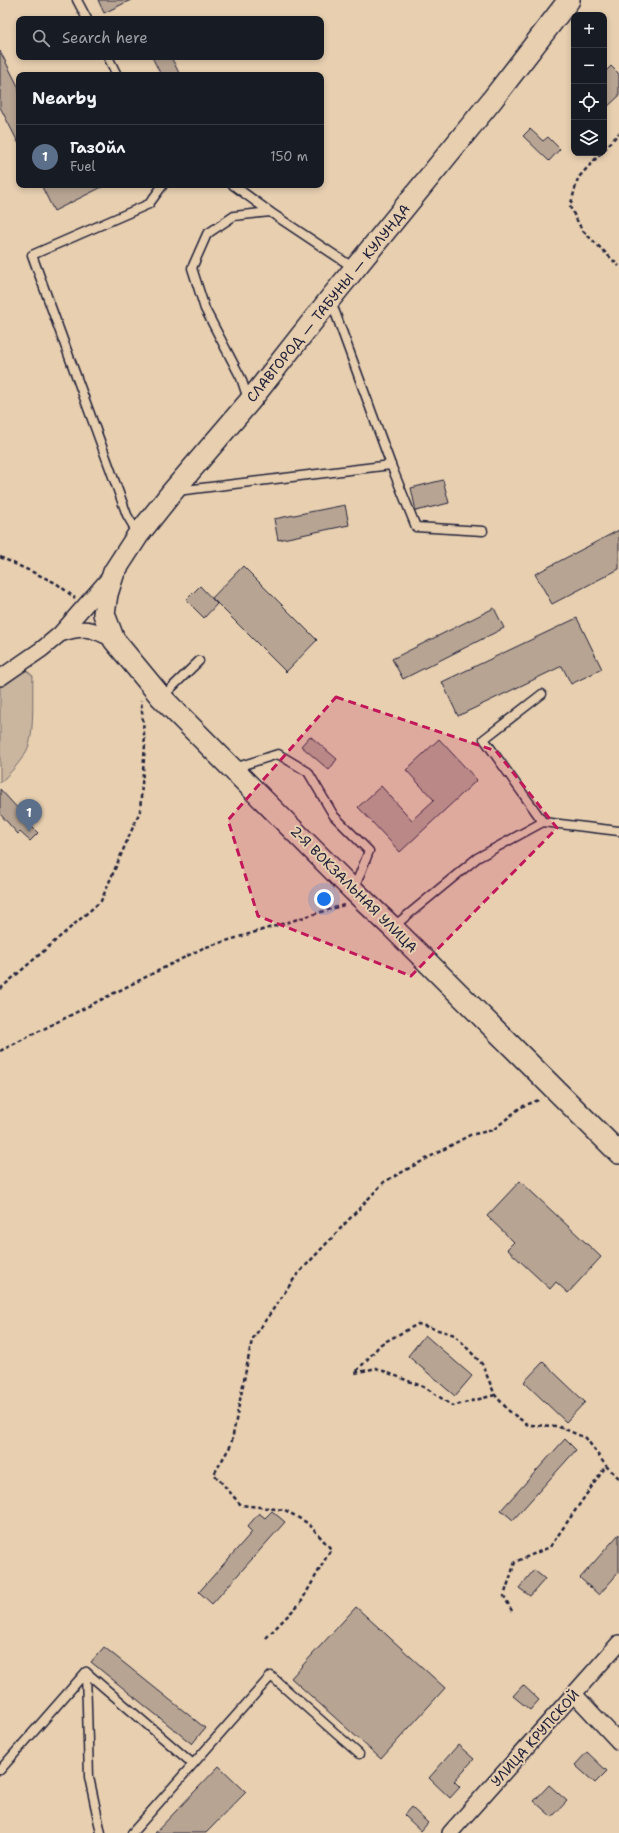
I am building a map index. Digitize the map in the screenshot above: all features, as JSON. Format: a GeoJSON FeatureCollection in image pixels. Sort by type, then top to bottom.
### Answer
{"type":"FeatureCollection","features":[{"type":"Feature","properties":{"kind":"main road","name":"СЛАВГОРОД — ТАБУНЫ — КУЛУНДА"},"geometry":{"type":"LineString","coordinates":[[104,614],[107,594],[114,572],[138,535],[173,491],[249,402],[330,299],[492,100],[569,0]]}},
{"type":"Feature","properties":{"kind":"main road","name":"2-Я ВОКЗАЛЬНАЯ УЛИЦА"},"geometry":{"type":"LineString","coordinates":[[104,614],[114,640],[161,697],[358,895],[559,1092],[619,1153]]}},
{"type":"Feature","properties":{"kind":"street"},"geometry":{"type":"LineString","coordinates":[[0,678],[42,649],[60,634],[114,572]]}},
{"type":"Feature","properties":{"kind":"street"},"geometry":{"type":"LineString","coordinates":[[60,634],[76,628],[88,628],[98,631],[114,640]]}},
{"type":"Feature","properties":{"kind":"street","name":"УЛИЦА КРУПСКОЙ"},"geometry":{"type":"LineString","coordinates":[[450,1833],[619,1643]]}},
{"type":"Feature","properties":{"kind":"street"},"geometry":{"type":"LineString","coordinates":[[574,1694],[619,1742]]}},
{"type":"Feature","properties":{"kind":"lane"},"geometry":{"type":"LineString","coordinates":[[77,0],[85,16]]}},
{"type":"Feature","properties":{"kind":"lane"},"geometry":{"type":"LineString","coordinates":[[110,60],[116,72]]}},
{"type":"Feature","properties":{"kind":"lane"},"geometry":{"type":"LineString","coordinates":[[138,535],[127,515],[32,255],[149,204],[161,188]]}},
{"type":"Feature","properties":{"kind":"lane"},"geometry":{"type":"LineString","coordinates":[[237,188],[355,269]]}},
{"type":"Feature","properties":{"kind":"lane"},"geometry":{"type":"LineString","coordinates":[[249,402],[241,378],[205,309],[192,268],[207,234],[234,216],[270,212]]}},
{"type":"Feature","properties":{"kind":"lane"},"geometry":{"type":"LineString","coordinates":[[330,299],[391,465],[416,527],[483,531]]}},
{"type":"Feature","properties":{"kind":"lane"},"geometry":{"type":"LineString","coordinates":[[173,491],[391,465]]}},
{"type":"Feature","properties":{"kind":"lane"},"geometry":{"type":"LineString","coordinates":[[161,697],[199,661]]}},
{"type":"Feature","properties":{"kind":"lane"},"geometry":{"type":"LineString","coordinates":[[542,694],[484,739],[543,822]]}},
{"type":"Feature","properties":{"kind":"lane"},"geometry":{"type":"LineString","coordinates":[[233,768],[278,754],[308,772],[334,816],[369,851],[358,895]]}},
{"type":"Feature","properties":{"kind":"lane"},"geometry":{"type":"LineString","coordinates":[[393,928],[477,858],[543,822],[619,831]]}},
{"type":"Feature","properties":{"kind":"lane"},"geometry":{"type":"LineString","coordinates":[[86,1672],[193,1764]]}},
{"type":"Feature","properties":{"kind":"lane"},"geometry":{"type":"LineString","coordinates":[[0,1770],[86,1672]]}},
{"type":"Feature","properties":{"kind":"lane"},"geometry":{"type":"LineString","coordinates":[[86,1672],[89,1777],[101,1833]]}},
{"type":"Feature","properties":{"kind":"lane"},"geometry":{"type":"LineString","coordinates":[[132,1833],[271,1676],[359,1754]]}},
{"type":"Feature","properties":{"kind":"path"},"geometry":{"type":"LineString","coordinates":[[607,147],[619,133]]}},
{"type":"Feature","properties":{"kind":"path"},"geometry":{"type":"LineString","coordinates":[[598,156],[578,178],[570,207],[582,230],[619,266]]}},
{"type":"Feature","properties":{"kind":"path"},"geometry":{"type":"LineString","coordinates":[[0,557],[56,583],[85,605]]}},
{"type":"Feature","properties":{"kind":"path"},"geometry":{"type":"LineString","coordinates":[[0,989],[101,900],[140,811],[145,745],[141,692]]}},
{"type":"Feature","properties":{"kind":"path"},"geometry":{"type":"LineString","coordinates":[[0,1051],[202,948],[358,895]]}},
{"type":"Feature","properties":{"kind":"path"},"geometry":{"type":"LineString","coordinates":[[266,1638],[301,1602],[331,1549],[309,1524],[285,1510],[242,1505],[214,1474],[231,1445],[252,1340],[296,1276],[384,1182],[470,1135],[493,1130],[521,1107],[559,1092]]}},
{"type":"Feature","properties":{"kind":"path"},"geometry":{"type":"LineString","coordinates":[[495,1395],[453,1406],[426,1388],[376,1368],[355,1373],[381,1344],[418,1324],[455,1335],[482,1364],[495,1395],[509,1411],[528,1425],[557,1426],[586,1438],[606,1466],[619,1478]]}},
{"type":"Feature","properties":{"kind":"path"},"geometry":{"type":"LineString","coordinates":[[512,1612],[504,1596],[515,1562],[550,1547],[606,1466]]}},
{"type":"Feature","properties":{"kind":"highlighted area"},"geometry":{"type":"Polygon","coordinates":[[[336,697],[496,751],[557,828],[411,976],[258,916],[228,820],[336,697]]]}},
{"type":"Feature","properties":{"kind":"shaded area"},"geometry":{"type":"Polygon","coordinates":[[[22,670],[27,671],[33,676],[30,743],[21,759],[0,783],[0,685],[22,670]]]}},
{"type":"Feature","properties":{"kind":"building"},"geometry":{"type":"Polygon","coordinates":[[[98,0],[131,0],[104,13],[98,0]]]}},
{"type":"Feature","properties":{"kind":"building"},"geometry":{"type":"Polygon","coordinates":[[[0,51],[16,82],[16,138],[0,107],[0,51]]]}},
{"type":"Feature","properties":{"kind":"building"},"geometry":{"type":"Polygon","coordinates":[[[154,60],[172,60],[178,72],[160,72],[154,60]]]}},
{"type":"Feature","properties":{"kind":"building"},"geometry":{"type":"Polygon","coordinates":[[[611,66],[619,74],[619,96],[607,107],[607,84],[607,70],[611,66]]]}},
{"type":"Feature","properties":{"kind":"building"},"geometry":{"type":"Polygon","coordinates":[[[530,129],[543,141],[548,137],[560,149],[549,161],[523,136],[530,129]]]}},
{"type":"Feature","properties":{"kind":"building"},"geometry":{"type":"Polygon","coordinates":[[[42,188],[100,188],[54,211],[42,188]]]}},
{"type":"Feature","properties":{"kind":"building"},"geometry":{"type":"Polygon","coordinates":[[[443,480],[449,503],[416,511],[411,488],[443,480]]]}},
{"type":"Feature","properties":{"kind":"building"},"geometry":{"type":"Polygon","coordinates":[[[345,505],[349,525],[278,540],[274,519],[345,505]]]}},
{"type":"Feature","properties":{"kind":"building"},"geometry":{"type":"Polygon","coordinates":[[[619,530],[619,569],[552,604],[535,574],[619,530]]]}},
{"type":"Feature","properties":{"kind":"building"},"geometry":{"type":"Polygon","coordinates":[[[243,566],[317,640],[286,672],[212,598],[243,566]]]}},
{"type":"Feature","properties":{"kind":"building"},"geometry":{"type":"Polygon","coordinates":[[[200,586],[217,604],[204,618],[186,600],[200,586]]]}},
{"type":"Feature","properties":{"kind":"building"},"geometry":{"type":"Polygon","coordinates":[[[494,608],[504,628],[403,679],[392,659],[494,608]]]}},
{"type":"Feature","properties":{"kind":"building"},"geometry":{"type":"Polygon","coordinates":[[[577,618],[602,669],[571,684],[562,666],[458,716],[442,682],[577,618]]]}},
{"type":"Feature","properties":{"kind":"building"},"geometry":{"type":"Polygon","coordinates":[[[310,736],[337,759],[329,770],[301,746],[310,736]]]}},
{"type":"Feature","properties":{"kind":"building"},"geometry":{"type":"Polygon","coordinates":[[[439,739],[477,780],[400,852],[358,807],[381,786],[412,820],[434,800],[406,770],[439,739]]]}},
{"type":"Feature","properties":{"kind":"building"},"geometry":{"type":"Polygon","coordinates":[[[0,789],[31,823],[29,824],[38,833],[30,841],[20,832],[18,834],[0,814],[0,789]]]}},
{"type":"Feature","properties":{"kind":"building"},"geometry":{"type":"Polygon","coordinates":[[[520,1181],[601,1257],[568,1293],[556,1282],[550,1289],[507,1249],[514,1242],[487,1216],[520,1181]]]}},
{"type":"Feature","properties":{"kind":"building"},"geometry":{"type":"Polygon","coordinates":[[[425,1335],[472,1376],[455,1396],[408,1356],[425,1335]]]}},
{"type":"Feature","properties":{"kind":"building"},"geometry":{"type":"Polygon","coordinates":[[[543,1362],[585,1402],[566,1422],[524,1382],[543,1362]]]}},
{"type":"Feature","properties":{"kind":"building"},"geometry":{"type":"Polygon","coordinates":[[[565,1439],[576,1450],[513,1520],[501,1510],[565,1439]]]}},
{"type":"Feature","properties":{"kind":"building"},"geometry":{"type":"Polygon","coordinates":[[[272,1511],[285,1522],[212,1604],[199,1592],[252,1532],[247,1527],[259,1513],[265,1518],[272,1511]]]}},
{"type":"Feature","properties":{"kind":"building"},"geometry":{"type":"Polygon","coordinates":[[[619,1534],[619,1572],[599,1595],[580,1578],[619,1534]]]}},
{"type":"Feature","properties":{"kind":"building"},"geometry":{"type":"Polygon","coordinates":[[[534,1570],[545,1579],[530,1596],[519,1588],[534,1570]]]}},
{"type":"Feature","properties":{"kind":"building"},"geometry":{"type":"Polygon","coordinates":[[[356,1607],[445,1688],[381,1759],[291,1678],[356,1607]]]}},
{"type":"Feature","properties":{"kind":"building"},"geometry":{"type":"Polygon","coordinates":[[[104,1647],[205,1728],[192,1744],[91,1662],[104,1647]]]}},
{"type":"Feature","properties":{"kind":"building"},"geometry":{"type":"Polygon","coordinates":[[[523,1685],[539,1700],[530,1710],[513,1696],[523,1685]]]}},
{"type":"Feature","properties":{"kind":"building"},"geometry":{"type":"Polygon","coordinates":[[[458,1745],[474,1759],[454,1781],[460,1787],[450,1798],[429,1778],[458,1745]]]}},
{"type":"Feature","properties":{"kind":"building"},"geometry":{"type":"Polygon","coordinates":[[[587,1752],[607,1771],[595,1783],[575,1765],[587,1752]]]}},
{"type":"Feature","properties":{"kind":"building"},"geometry":{"type":"Polygon","coordinates":[[[219,1766],[246,1792],[206,1833],[155,1833],[219,1766]]]}},
{"type":"Feature","properties":{"kind":"building"},"geometry":{"type":"Polygon","coordinates":[[[549,1785],[567,1801],[552,1817],[534,1801],[549,1785]]]}},
{"type":"Feature","properties":{"kind":"building"},"geometry":{"type":"Polygon","coordinates":[[[411,1807],[428,1823],[421,1831],[404,1815],[411,1807]]]}},
{"type":"Feature","properties":{"kind":"place","name":"ГазОйл"},"geometry":{"type":"Point","coordinates":[29,832]}}]}
